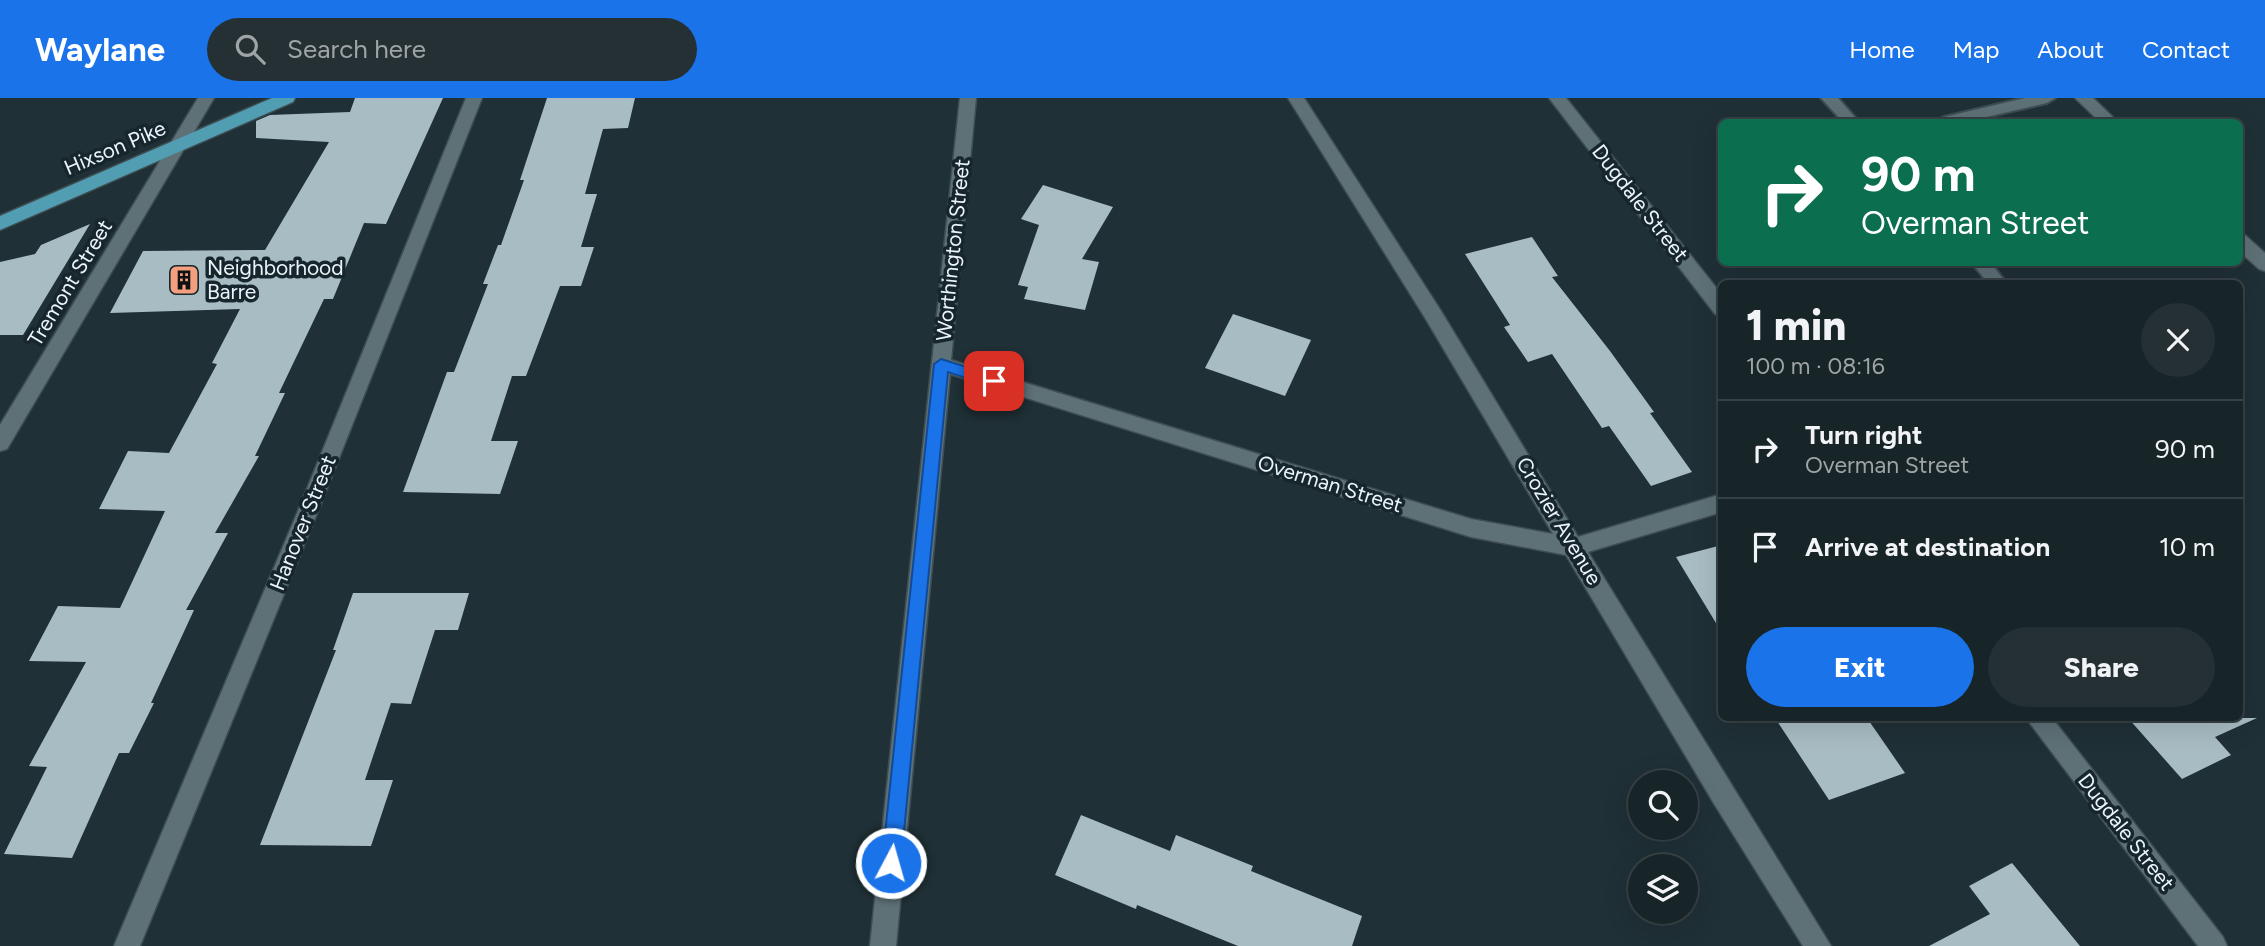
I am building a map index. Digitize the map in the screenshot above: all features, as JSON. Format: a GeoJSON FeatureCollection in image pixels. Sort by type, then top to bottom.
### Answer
{"type":"FeatureCollection","features":[{"type":"Feature","properties":{"kind":"main road","name":"Hixson Pike"},"geometry":{"type":"LineString","coordinates":[[1,222],[287,98]]}},
{"type":"Feature","properties":{"kind":"street","name":"Tremont Street"},"geometry":{"type":"LineString","coordinates":[[0,443],[206,98]]}},
{"type":"Feature","properties":{"kind":"street","name":"Hanover Street"},"geometry":{"type":"LineString","coordinates":[[127,946],[308,511],[474,98]]}},
{"type":"Feature","properties":{"kind":"street","name":"Worthington Street"},"geometry":{"type":"LineString","coordinates":[[883,946],[968,98]]}},
{"type":"Feature","properties":{"kind":"street","name":"Crozier Avenue"},"geometry":{"type":"LineString","coordinates":[[1296,98],[1322,135],[1575,547],[1721,794],[1818,946]]}},
{"type":"Feature","properties":{"kind":"street","name":"Dugdale Street"},"geometry":{"type":"LineString","coordinates":[[1558,98],[1718,304]]}},
{"type":"Feature","properties":{"kind":"street"},"geometry":{"type":"LineString","coordinates":[[2083,98],[2107,119]]}},
{"type":"Feature","properties":{"kind":"street"},"geometry":{"type":"LineString","coordinates":[[2243,244],[2265,264]]}},
{"type":"Feature","properties":{"kind":"street","name":"Overman Street"},"geometry":{"type":"LineString","coordinates":[[941,364],[1471,528],[1575,547],[1718,504]]}},
{"type":"Feature","properties":{"kind":"street","name":"Dugdale Street"},"geometry":{"type":"LineString","coordinates":[[2040,721],[2214,946]]}},
{"type":"Feature","properties":{"kind":"lane"},"geometry":{"type":"LineString","coordinates":[[1829,98],[1849,119]]}},
{"type":"Feature","properties":{"kind":"lane"},"geometry":{"type":"LineString","coordinates":[[1957,119],[2047,98]]}},
{"type":"Feature","properties":{"kind":"lane"},"geometry":{"type":"LineString","coordinates":[[1983,266],[1996,280]]}},
{"type":"Feature","properties":{"kind":"building"},"geometry":{"type":"Polygon","coordinates":[[[355,98],[443,98],[386,224],[364,223],[333,299],[324,299],[279,393],[285,393],[255,456],[259,456],[215,533],[228,533],[186,610],[194,610],[151,703],[154,703],[129,753],[119,753],[72,858],[4,854],[47,767],[29,766],[86,662],[29,661],[58,606],[120,608],[165,511],[99,509],[128,451],[169,453],[217,364],[212,363],[240,309],[110,313],[143,251],[265,250],[329,142],[256,138],[256,121],[270,115],[350,112],[355,98]]]}},
{"type":"Feature","properties":{"kind":"building"},"geometry":{"type":"Polygon","coordinates":[[[547,98],[635,98],[628,128],[603,129],[585,194],[597,194],[581,247],[594,247],[581,286],[560,286],[526,376],[512,376],[491,441],[518,441],[500,494],[403,492],[447,372],[454,372],[488,284],[483,284],[498,245],[501,245],[524,180],[520,180],[547,98]]]}},
{"type":"Feature","properties":{"kind":"building"},"geometry":{"type":"Polygon","coordinates":[[[1043,185],[1113,207],[1082,259],[1099,262],[1085,310],[1024,299],[1028,287],[1018,285],[1039,225],[1021,219],[1043,185]]]}},
{"type":"Feature","properties":{"kind":"building"},"geometry":{"type":"Polygon","coordinates":[[[90,224],[23,335],[0,335],[0,262],[35,254],[41,245],[90,224]]]}},
{"type":"Feature","properties":{"kind":"building"},"geometry":{"type":"Polygon","coordinates":[[[1532,237],[1558,276],[1552,277],[1654,412],[1650,413],[1692,472],[1651,486],[1609,426],[1602,428],[1552,354],[1528,362],[1504,327],[1510,325],[1465,254],[1532,237]]]}},
{"type":"Feature","properties":{"kind":"building"},"geometry":{"type":"Polygon","coordinates":[[[1233,314],[1311,340],[1285,396],[1205,368],[1233,314]]]}},
{"type":"Feature","properties":{"kind":"building"},"geometry":{"type":"Polygon","coordinates":[[[1718,546],[1718,626],[1676,557],[1718,546]]]}},
{"type":"Feature","properties":{"kind":"building"},"geometry":{"type":"Polygon","coordinates":[[[353,593],[469,593],[458,630],[435,630],[411,704],[391,703],[365,780],[393,780],[371,846],[260,845],[336,650],[333,650],[353,593]]]}},
{"type":"Feature","properties":{"kind":"building"},"geometry":{"type":"Polygon","coordinates":[[[2243,718],[2257,718],[2215,737],[2231,755],[2182,779],[2131,721],[2243,721],[2243,718]]]}},
{"type":"Feature","properties":{"kind":"building"},"geometry":{"type":"Polygon","coordinates":[[[1777,721],[1869,721],[1905,773],[1829,800],[1777,721]]]}},
{"type":"Feature","properties":{"kind":"building"},"geometry":{"type":"Polygon","coordinates":[[[1081,815],[1170,851],[1176,835],[1253,866],[1251,871],[1362,916],[1352,946],[1238,946],[1137,905],[1136,909],[1055,875],[1081,815]]]}},
{"type":"Feature","properties":{"kind":"building"},"geometry":{"type":"Polygon","coordinates":[[[2012,863],[2080,946],[1929,946],[1990,914],[1969,886],[2012,863]]]}},
{"type":"Feature","properties":{"kind":"place","name":"Neighborhood Barre"},"geometry":{"type":"Point","coordinates":[184,280]}},
{"type":"Feature","properties":{"kind":"route"},"geometry":{"type":"LineString","coordinates":[[891,863],[941,364],[994,381]]}}]}
